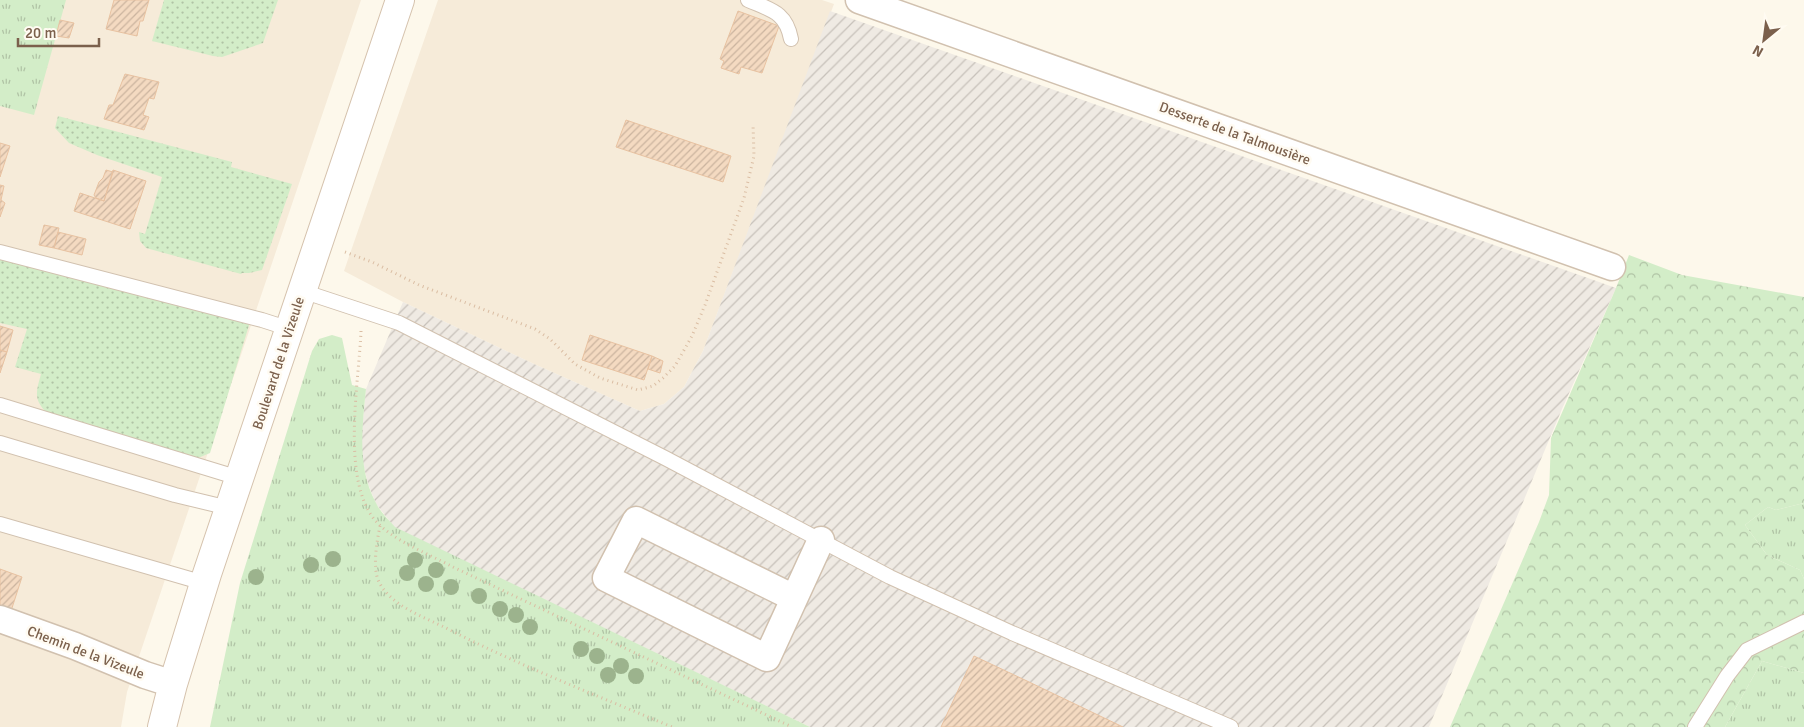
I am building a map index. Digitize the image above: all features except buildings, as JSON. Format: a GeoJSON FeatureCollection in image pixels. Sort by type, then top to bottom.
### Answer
{"type":"FeatureCollection","features":[{"type":"Feature","properties":{"kind":"main road","name":"Boulevard de la Vizeule"},"geometry":{"type":"LineString","coordinates":[[162,727],[204,583],[400,0]]}},
{"type":"Feature","properties":{"kind":"street","name":"Desserte de la Talmousière"},"geometry":{"type":"LineString","coordinates":[[859,0],[1612,267]]}},
{"type":"Feature","properties":{"kind":"street"},"geometry":{"type":"LineString","coordinates":[[794,598],[636,520],[606,578],[767,658],[821,540]]}},
{"type":"Feature","properties":{"kind":"street","name":"Chemin de la Vizeule"},"geometry":{"type":"LineString","coordinates":[[0,619],[173,684]]}},
{"type":"Feature","properties":{"kind":"lane"},"geometry":{"type":"LineString","coordinates":[[748,0],[776,12],[788,26],[791,39]]}},
{"type":"Feature","properties":{"kind":"lane"},"geometry":{"type":"LineString","coordinates":[[0,252],[290,329]]}},
{"type":"Feature","properties":{"kind":"lane"},"geometry":{"type":"LineString","coordinates":[[302,292],[399,323],[665,458],[890,577],[959,609],[1232,727]]}},
{"type":"Feature","properties":{"kind":"lane"},"geometry":{"type":"LineString","coordinates":[[0,405],[239,478]]}},
{"type":"Feature","properties":{"kind":"lane"},"geometry":{"type":"LineString","coordinates":[[0,443],[174,495],[229,508]]}},
{"type":"Feature","properties":{"kind":"lane"},"geometry":{"type":"LineString","coordinates":[[0,524],[204,583]]}},
{"type":"Feature","properties":{"kind":"lane"},"geometry":{"type":"LineString","coordinates":[[1695,727],[1727,676],[1747,650],[1804,622]]}},
{"type":"Feature","properties":{"kind":"path"},"geometry":{"type":"LineString","coordinates":[[318,242],[372,262],[419,285],[536,329],[550,339],[575,364],[600,378],[638,390],[653,386],[675,366],[692,336],[705,306],[744,198],[754,156],[753,124]]}},
{"type":"Feature","properties":{"kind":"path"},"geometry":{"type":"LineString","coordinates":[[362,310],[355,463],[365,504],[380,526],[453,567],[792,727]]}},
{"type":"Feature","properties":{"kind":"path"},"geometry":{"type":"LineString","coordinates":[[380,526],[375,550],[378,581],[388,595],[408,609],[494,652],[672,727]]}},
{"type":"Feature","properties":{"kind":"shaded area"},"geometry":{"type":"Polygon","coordinates":[[[0,0],[361,0],[127,692],[121,727],[0,727],[0,0]]]}},
{"type":"Feature","properties":{"kind":"shaded area"},"geometry":{"type":"Polygon","coordinates":[[[438,0],[822,0],[834,4],[703,351],[684,387],[664,404],[640,411],[534,364],[403,302],[344,271],[438,0]]]}},
{"type":"Feature","properties":{"kind":"shaded area"},"geometry":{"type":"Polygon","coordinates":[[[830,11],[1616,288],[1562,409],[1429,727],[810,727],[395,528],[376,504],[368,484],[363,463],[361,438],[366,389],[403,302],[534,364],[640,411],[664,404],[684,387],[703,351],[830,11]]]}},
{"type":"Feature","properties":{"kind":"green space"},"geometry":{"type":"Polygon","coordinates":[[[0,0],[66,0],[34,115],[0,106],[0,0]]]}},
{"type":"Feature","properties":{"kind":"green space"},"geometry":{"type":"Polygon","coordinates":[[[164,0],[278,0],[263,43],[222,57],[152,41],[164,0]]]}},
{"type":"Feature","properties":{"kind":"green space"},"geometry":{"type":"Polygon","coordinates":[[[58,116],[232,162],[231,167],[292,184],[262,270],[241,274],[146,248],[140,241],[139,232],[145,234],[162,177],[97,155],[69,143],[55,128],[58,116]]]}},
{"type":"Feature","properties":{"kind":"green space"},"geometry":{"type":"Polygon","coordinates":[[[1629,255],[1682,275],[1804,297],[1804,503],[1776,510],[1768,507],[1745,525],[1767,555],[1800,570],[1804,579],[1804,673],[1762,661],[1725,727],[1450,727],[1539,522],[1549,495],[1551,438],[1629,255]]]}},
{"type":"Feature","properties":{"kind":"green space"},"geometry":{"type":"Polygon","coordinates":[[[0,259],[250,322],[210,453],[198,458],[48,414],[43,409],[37,396],[41,374],[15,367],[27,329],[0,323],[0,259]]]}},
{"type":"Feature","properties":{"kind":"green space"},"geometry":{"type":"Polygon","coordinates":[[[332,335],[342,338],[352,385],[366,389],[362,433],[363,462],[370,490],[382,513],[395,527],[810,727],[210,727],[240,583],[312,351],[319,339],[332,335]]]}},
{"type":"Feature","properties":{"kind":"green space"},"geometry":{"type":"Polygon","coordinates":[[[1804,503],[1804,579],[1800,570],[1767,555],[1745,525],[1768,507],[1776,510],[1804,503]]]}},
{"type":"Feature","properties":{"kind":"green space"},"geometry":{"type":"Polygon","coordinates":[[[1762,661],[1804,673],[1804,727],[1725,727],[1762,661]]]}}]}
